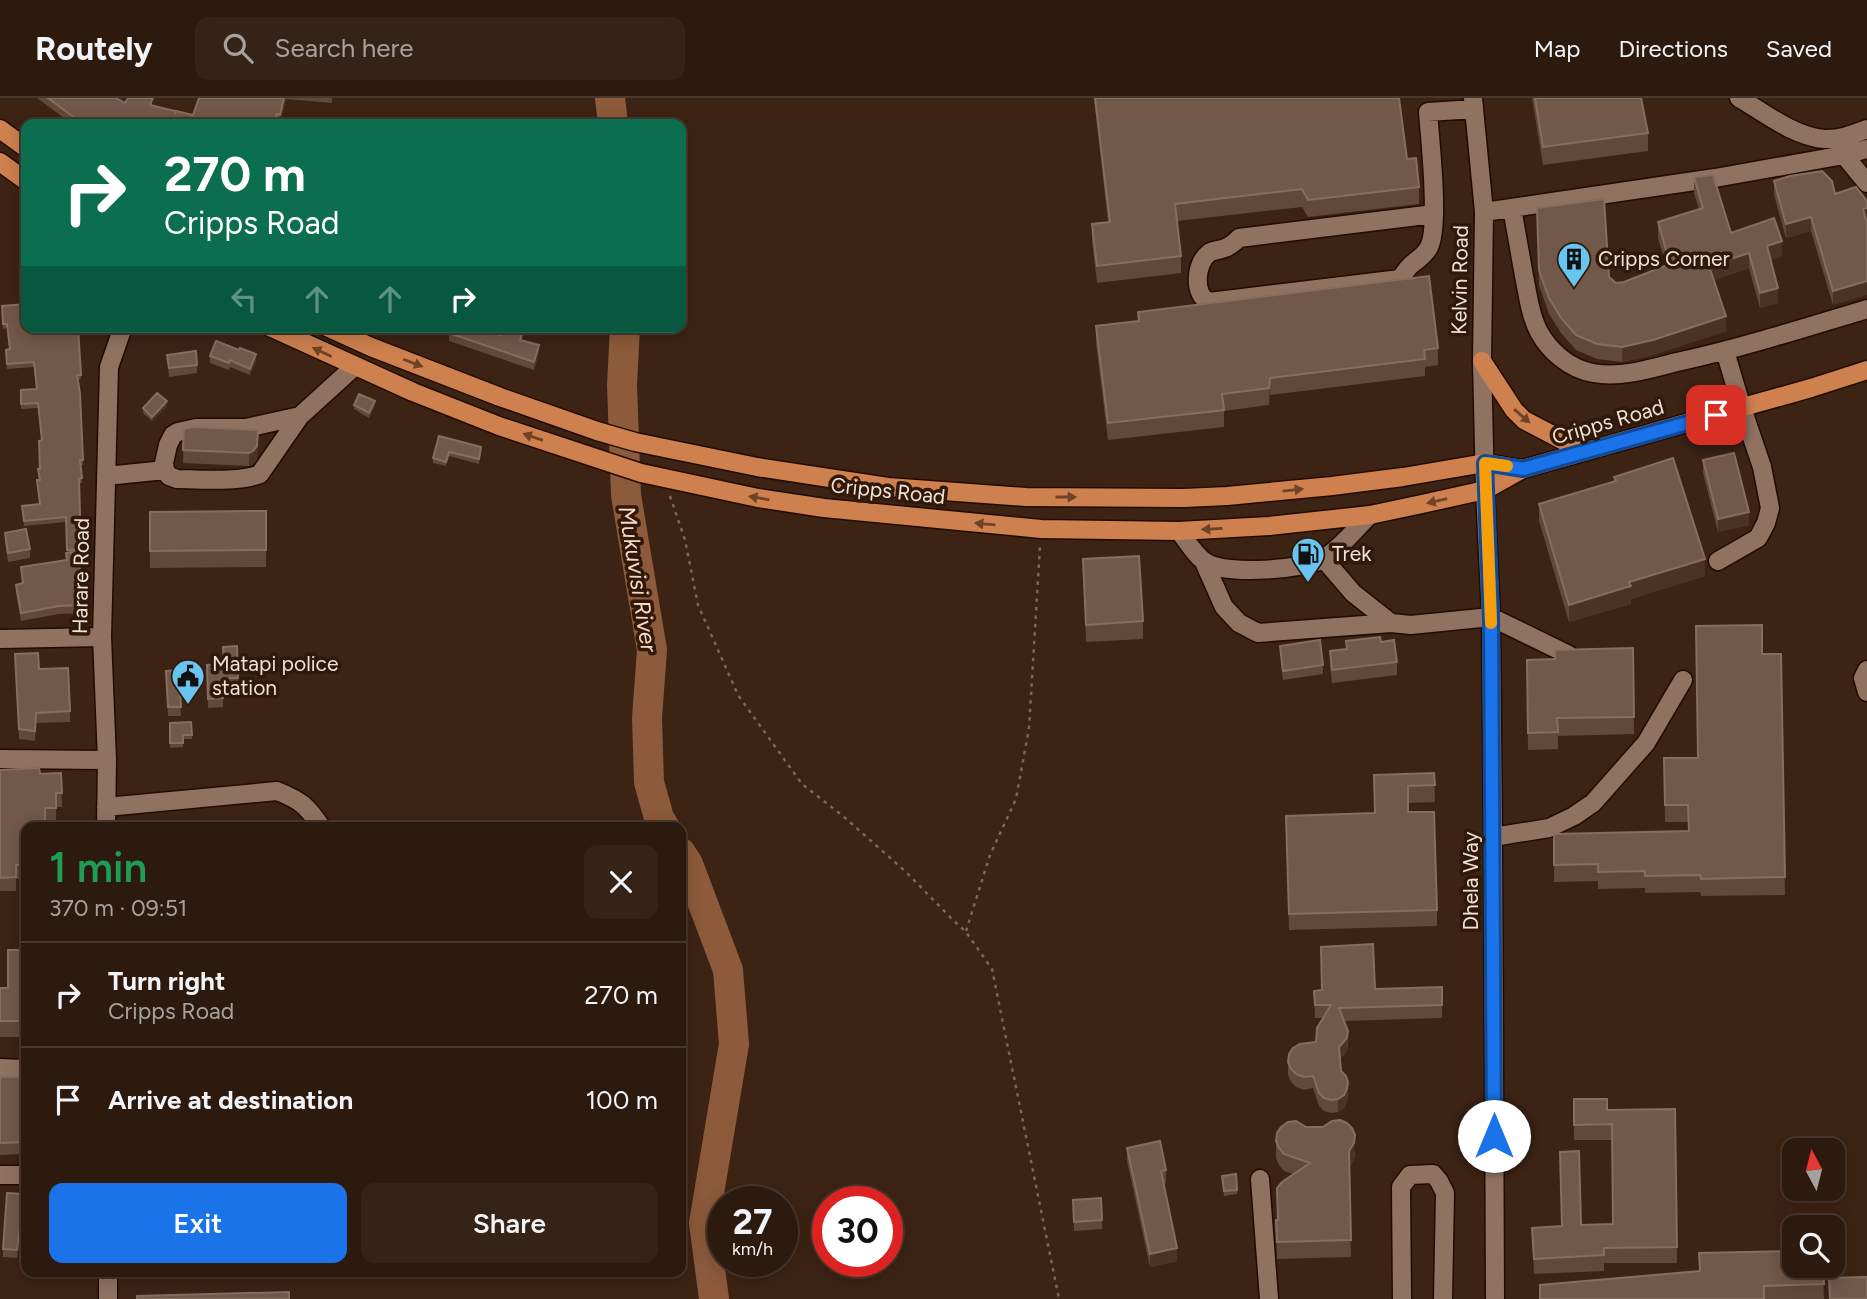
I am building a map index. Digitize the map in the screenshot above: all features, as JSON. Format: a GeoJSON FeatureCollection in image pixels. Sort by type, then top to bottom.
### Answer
{"type":"FeatureCollection","features":[{"type":"Feature","properties":{"kind":"main road"},"geometry":{"type":"LineString","coordinates":[[0,129],[21,144]]}},
{"type":"Feature","properties":{"kind":"main road"},"geometry":{"type":"LineString","coordinates":[[0,162],[21,177]]}},
{"type":"Feature","properties":{"kind":"main road","name":"Cripps Road"},"geometry":{"type":"LineString","coordinates":[[283,333],[413,392],[499,426],[640,473],[758,498],[824,508],[1041,529],[1180,531],[1269,526],[1370,514],[1485,490],[1523,469],[1867,370]]}},
{"type":"Feature","properties":{"kind":"main road","name":"Cripps Road"},"geometry":{"type":"LineString","coordinates":[[341,333],[500,397],[597,432],[757,467],[888,487],[1026,497],[1184,498],[1227,496],[1403,477],[1485,463],[1523,469]]}},
{"type":"Feature","properties":{"kind":"main road"},"geometry":{"type":"LineString","coordinates":[[1482,361],[1514,410],[1524,420],[1585,452]]}},
{"type":"Feature","properties":{"kind":"street"},"geometry":{"type":"LineString","coordinates":[[1739,98],[1796,132],[1825,139],[1849,136],[1867,128]]}},
{"type":"Feature","properties":{"kind":"street"},"geometry":{"type":"LineString","coordinates":[[1434,214],[1240,239],[1228,247],[1209,253],[1201,264],[1199,291],[1209,302],[1400,279],[1429,247],[1433,229],[1434,214],[1428,105],[1474,103]]}},
{"type":"Feature","properties":{"kind":"street","name":"Kelvin Road"},"geometry":{"type":"LineString","coordinates":[[1474,103],[1484,212],[1482,361],[1485,463]]}},
{"type":"Feature","properties":{"kind":"street"},"geometry":{"type":"LineString","coordinates":[[1484,212],[1715,178],[1843,156],[1867,149]]}},
{"type":"Feature","properties":{"kind":"street"},"geometry":{"type":"LineString","coordinates":[[1843,156],[1867,183]]}},
{"type":"Feature","properties":{"kind":"street"},"geometry":{"type":"LineString","coordinates":[[1512,208],[1530,310],[1539,333],[1561,359],[1592,373],[1632,373],[1726,351],[1867,309]]}},
{"type":"Feature","properties":{"kind":"street","name":"Harare Road"},"geometry":{"type":"LineString","coordinates":[[106,822],[107,760],[102,637],[109,367],[121,333]]}},
{"type":"Feature","properties":{"kind":"street"},"geometry":{"type":"LineString","coordinates":[[1718,561],[1758,537],[1770,508],[1762,467],[1726,351]]}},
{"type":"Feature","properties":{"kind":"street"},"geometry":{"type":"LineString","coordinates":[[300,416],[246,428],[187,429],[178,432],[167,445],[165,470],[169,476],[177,479],[251,477],[260,474],[300,416],[355,366]]}},
{"type":"Feature","properties":{"kind":"street","name":"Dhela Way"},"geometry":{"type":"LineString","coordinates":[[1485,463],[1491,617],[1495,1299]]}},
{"type":"Feature","properties":{"kind":"street"},"geometry":{"type":"LineString","coordinates":[[106,476],[165,470]]}},
{"type":"Feature","properties":{"kind":"street"},"geometry":{"type":"LineString","coordinates":[[1205,562],[1234,570],[1307,565],[1336,549],[1370,514]]}},
{"type":"Feature","properties":{"kind":"street"},"geometry":{"type":"LineString","coordinates":[[1180,531],[1205,562],[1224,607],[1239,623],[1258,633],[1391,623],[1410,625],[1491,617],[1569,655]]}},
{"type":"Feature","properties":{"kind":"street"},"geometry":{"type":"LineString","coordinates":[[1323,558],[1353,593],[1391,623]]}},
{"type":"Feature","properties":{"kind":"street"},"geometry":{"type":"LineString","coordinates":[[0,639],[102,637]]}},
{"type":"Feature","properties":{"kind":"street"},"geometry":{"type":"LineString","coordinates":[[1867,670],[1863,678],[1867,692]]}},
{"type":"Feature","properties":{"kind":"street"},"geometry":{"type":"LineString","coordinates":[[1493,837],[1549,828],[1593,803],[1646,743],[1683,680]]}},
{"type":"Feature","properties":{"kind":"street"},"geometry":{"type":"LineString","coordinates":[[0,759],[107,760]]}},
{"type":"Feature","properties":{"kind":"street"},"geometry":{"type":"LineString","coordinates":[[106,807],[276,791],[306,805],[318,822]]}},
{"type":"Feature","properties":{"kind":"street"},"geometry":{"type":"LineString","coordinates":[[0,1068],[21,1069]]}},
{"type":"Feature","properties":{"kind":"street"},"geometry":{"type":"LineString","coordinates":[[1402,1299],[1401,1187],[1410,1175],[1433,1174],[1445,1193],[1443,1299]]}},
{"type":"Feature","properties":{"kind":"street"},"geometry":{"type":"LineString","coordinates":[[0,1175],[21,1175]]}},
{"type":"Feature","properties":{"kind":"street"},"geometry":{"type":"LineString","coordinates":[[1260,1180],[1269,1299]]}},
{"type":"Feature","properties":{"kind":"street"},"geometry":{"type":"LineString","coordinates":[[108,1277],[108,1299]]}},
{"type":"Feature","properties":{"kind":"path"},"geometry":{"type":"LineString","coordinates":[[664,479],[685,540],[698,605],[738,695],[802,784],[843,816],[905,872],[966,932],[992,969],[1059,1299]]}},
{"type":"Feature","properties":{"kind":"path"},"geometry":{"type":"LineString","coordinates":[[966,932],[990,855],[1016,799],[1029,729],[1041,529]]}},
{"type":"Feature","properties":{"kind":"building"},"geometry":{"type":"Polygon","coordinates":[[[48,98],[116,98],[125,103],[128,98],[153,98],[150,105],[175,111],[175,114],[176,111],[193,115],[199,98],[284,98],[280,115],[277,114],[276,119],[76,119],[48,98]]]}},
{"type":"Feature","properties":{"kind":"building"},"geometry":{"type":"Polygon","coordinates":[[[1095,98],[1399,98],[1407,159],[1416,158],[1419,187],[1308,200],[1302,189],[1175,204],[1181,256],[1097,266],[1092,224],[1110,222],[1095,98]]]}},
{"type":"Feature","properties":{"kind":"building"},"geometry":{"type":"Polygon","coordinates":[[[1535,98],[1641,98],[1648,133],[1543,147],[1535,98]]]}},
{"type":"Feature","properties":{"kind":"building"},"geometry":{"type":"Polygon","coordinates":[[[1822,171],[1832,181],[1835,194],[1856,187],[1867,201],[1867,208],[1863,209],[1867,224],[1867,281],[1833,291],[1811,217],[1786,224],[1774,181],[1822,171]]]}},
{"type":"Feature","properties":{"kind":"building"},"geometry":{"type":"Polygon","coordinates":[[[1713,175],[1731,233],[1774,218],[1782,241],[1767,246],[1778,288],[1760,293],[1749,253],[1709,266],[1726,316],[1653,340],[1622,347],[1597,344],[1576,335],[1549,298],[1539,270],[1537,208],[1604,199],[1609,277],[1616,283],[1624,282],[1670,264],[1658,222],[1703,208],[1694,177],[1713,175]]]}},
{"type":"Feature","properties":{"kind":"building"},"geometry":{"type":"Polygon","coordinates":[[[1429,276],[1438,348],[1424,350],[1425,359],[1270,378],[1269,388],[1222,394],[1224,410],[1108,423],[1096,326],[1139,321],[1138,312],[1429,276]]]}},
{"type":"Feature","properties":{"kind":"building"},"geometry":{"type":"Polygon","coordinates":[[[21,304],[21,333],[78,333],[81,375],[77,375],[83,460],[80,460],[82,478],[79,479],[81,549],[67,550],[66,517],[24,521],[22,506],[40,504],[37,480],[40,480],[39,441],[42,440],[38,403],[21,404],[21,390],[37,389],[34,362],[7,364],[6,350],[10,349],[7,324],[3,324],[2,306],[21,304]]]}},
{"type":"Feature","properties":{"kind":"building"},"geometry":{"type":"Polygon","coordinates":[[[449,333],[522,333],[520,340],[539,345],[534,362],[449,333]]]}},
{"type":"Feature","properties":{"kind":"building"},"geometry":{"type":"Polygon","coordinates":[[[216,341],[256,354],[250,369],[230,360],[229,363],[210,356],[216,341]]]}},
{"type":"Feature","properties":{"kind":"building"},"geometry":{"type":"Polygon","coordinates":[[[196,351],[197,365],[169,368],[167,355],[196,351]]]}},
{"type":"Feature","properties":{"kind":"building"},"geometry":{"type":"Polygon","coordinates":[[[157,393],[167,401],[152,417],[143,408],[157,393]]]}},
{"type":"Feature","properties":{"kind":"building"},"geometry":{"type":"Polygon","coordinates":[[[359,394],[375,401],[369,413],[354,405],[359,394]]]}},
{"type":"Feature","properties":{"kind":"building"},"geometry":{"type":"Polygon","coordinates":[[[194,427],[258,430],[257,446],[249,453],[183,450],[184,429],[194,427]]]}},
{"type":"Feature","properties":{"kind":"building"},"geometry":{"type":"Polygon","coordinates":[[[439,436],[481,447],[479,459],[449,452],[446,462],[433,458],[439,436]]]}},
{"type":"Feature","properties":{"kind":"building"},"geometry":{"type":"Polygon","coordinates":[[[1734,453],[1749,512],[1718,519],[1703,460],[1734,453]]]}},
{"type":"Feature","properties":{"kind":"building"},"geometry":{"type":"Polygon","coordinates":[[[1673,458],[1705,559],[1629,582],[1631,586],[1569,605],[1539,504],[1616,481],[1614,477],[1673,458]]]}},
{"type":"Feature","properties":{"kind":"building"},"geometry":{"type":"Polygon","coordinates":[[[266,511],[266,550],[150,551],[150,512],[266,511]]]}},
{"type":"Feature","properties":{"kind":"building"},"geometry":{"type":"Polygon","coordinates":[[[26,529],[30,549],[8,553],[5,533],[26,529]]]}},
{"type":"Feature","properties":{"kind":"building"},"geometry":{"type":"Polygon","coordinates":[[[79,551],[82,605],[21,613],[16,585],[23,583],[21,567],[67,560],[66,553],[79,551]]]}},
{"type":"Feature","properties":{"kind":"building"},"geometry":{"type":"Polygon","coordinates":[[[1139,556],[1143,621],[1086,625],[1083,559],[1139,556]]]}},
{"type":"Feature","properties":{"kind":"building"},"geometry":{"type":"Polygon","coordinates":[[[1762,625],[1762,654],[1781,654],[1785,877],[1701,879],[1700,875],[1645,876],[1645,871],[1598,872],[1598,864],[1554,865],[1554,834],[1689,831],[1688,805],[1665,805],[1664,758],[1698,758],[1696,626],[1762,625]]]}},
{"type":"Feature","properties":{"kind":"building"},"geometry":{"type":"Polygon","coordinates":[[[1380,637],[1381,642],[1394,640],[1397,662],[1332,670],[1330,651],[1347,649],[1346,641],[1380,637]]]}},
{"type":"Feature","properties":{"kind":"building"},"geometry":{"type":"Polygon","coordinates":[[[1320,640],[1323,665],[1283,671],[1280,646],[1320,640]]]}},
{"type":"Feature","properties":{"kind":"building"},"geometry":{"type":"Polygon","coordinates":[[[237,646],[238,678],[222,678],[223,698],[208,699],[207,665],[224,664],[223,647],[237,646]]]}},
{"type":"Feature","properties":{"kind":"building"},"geometry":{"type":"Polygon","coordinates":[[[1633,648],[1634,717],[1557,718],[1558,732],[1528,733],[1527,660],[1555,659],[1555,650],[1633,648]]]}},
{"type":"Feature","properties":{"kind":"building"},"geometry":{"type":"Polygon","coordinates":[[[38,653],[39,669],[68,668],[70,711],[36,713],[35,731],[19,729],[15,654],[38,653]]]}},
{"type":"Feature","properties":{"kind":"building"},"geometry":{"type":"Polygon","coordinates":[[[179,670],[181,707],[168,707],[166,671],[179,670]]]}},
{"type":"Feature","properties":{"kind":"building"},"geometry":{"type":"Polygon","coordinates":[[[191,722],[192,735],[183,735],[183,743],[170,743],[170,723],[191,722]]]}},
{"type":"Feature","properties":{"kind":"building"},"geometry":{"type":"Polygon","coordinates":[[[39,768],[40,774],[61,773],[62,793],[56,793],[56,808],[45,808],[45,822],[21,822],[21,865],[16,865],[16,877],[0,878],[0,770],[39,768]]]}},
{"type":"Feature","properties":{"kind":"building"},"geometry":{"type":"Polygon","coordinates":[[[1434,773],[1435,785],[1408,786],[1408,812],[1434,812],[1437,910],[1289,914],[1286,816],[1375,813],[1374,775],[1434,773]]]}},
{"type":"Feature","properties":{"kind":"building"},"geometry":{"type":"Polygon","coordinates":[[[1373,944],[1375,989],[1442,987],[1442,1005],[1339,1008],[1348,1031],[1347,1038],[1339,1047],[1341,1071],[1348,1082],[1347,1089],[1338,1099],[1324,1098],[1319,1093],[1313,1076],[1296,1074],[1288,1062],[1293,1048],[1300,1044],[1316,1042],[1317,1028],[1331,1005],[1315,1005],[1314,991],[1322,990],[1321,947],[1373,944]]]}},
{"type":"Feature","properties":{"kind":"building"},"geometry":{"type":"Polygon","coordinates":[[[8,950],[21,950],[21,1021],[0,1021],[0,988],[8,988],[8,950]]]}},
{"type":"Feature","properties":{"kind":"building"},"geometry":{"type":"Polygon","coordinates":[[[0,1077],[21,1077],[21,1142],[0,1143],[0,1077]]]}},
{"type":"Feature","properties":{"kind":"building"},"geometry":{"type":"Polygon","coordinates":[[[1574,1099],[1607,1099],[1607,1110],[1675,1109],[1677,1247],[1604,1248],[1604,1255],[1534,1259],[1532,1228],[1562,1226],[1560,1152],[1579,1151],[1581,1225],[1613,1224],[1612,1124],[1574,1125],[1574,1099]]]}},
{"type":"Feature","properties":{"kind":"building"},"geometry":{"type":"Polygon","coordinates":[[[1340,1120],[1352,1128],[1355,1135],[1349,1151],[1351,1240],[1277,1242],[1277,1188],[1310,1163],[1284,1154],[1276,1141],[1277,1133],[1288,1122],[1296,1121],[1306,1127],[1323,1127],[1332,1121],[1340,1120]]]}},
{"type":"Feature","properties":{"kind":"building"},"geometry":{"type":"Polygon","coordinates":[[[1160,1141],[1166,1170],[1161,1171],[1177,1248],[1150,1254],[1127,1148],[1160,1141]]]}},
{"type":"Feature","properties":{"kind":"building"},"geometry":{"type":"Polygon","coordinates":[[[1236,1174],[1237,1190],[1224,1191],[1222,1176],[1236,1174]]]}},
{"type":"Feature","properties":{"kind":"building"},"geometry":{"type":"Polygon","coordinates":[[[7,1193],[21,1194],[17,1250],[3,1249],[7,1193]]]}},
{"type":"Feature","properties":{"kind":"building"},"geometry":{"type":"Polygon","coordinates":[[[1101,1198],[1102,1220],[1074,1222],[1073,1200],[1101,1198]]]}},
{"type":"Feature","properties":{"kind":"building"},"geometry":{"type":"Polygon","coordinates":[[[1782,1251],[1782,1278],[1824,1278],[1824,1284],[1764,1286],[1764,1299],[1540,1299],[1540,1285],[1700,1271],[1699,1253],[1782,1251]]]}},
{"type":"Feature","properties":{"kind":"building"},"geometry":{"type":"Polygon","coordinates":[[[1867,1277],[1867,1299],[1830,1299],[1829,1278],[1867,1277]]]}},
{"type":"Feature","properties":{"kind":"building"},"geometry":{"type":"Polygon","coordinates":[[[289,1292],[289,1299],[137,1299],[137,1296],[289,1292]]]}},
{"type":"Feature","properties":{"kind":"waterway","name":"Mukuvisi River"},"geometry":{"type":"LineString","coordinates":[[610,98],[612,119]]}},
{"type":"Feature","properties":{"kind":"waterway","name":"Mukuvisi River"},"geometry":{"type":"LineString","coordinates":[[625,333],[622,385],[626,495],[652,650],[647,718],[649,782],[661,822]]}},
{"type":"Feature","properties":{"kind":"waterway","name":"Mukuvisi River"},"geometry":{"type":"LineString","coordinates":[[686,861],[728,970],[734,1044],[704,1223],[714,1299]]}},
{"type":"Feature","properties":{"kind":"slow traffic"},"geometry":{"type":"LineString","coordinates":[[1491,623],[1485,463],[1507,466]]}},
{"type":"Feature","properties":{"kind":"place","name":"Cripps Corner"},"geometry":{"type":"Point","coordinates":[1574,289]}},
{"type":"Feature","properties":{"kind":"place","name":"Trek"},"geometry":{"type":"Point","coordinates":[1308,584]}},
{"type":"Feature","properties":{"kind":"place","name":"Matapi police station"},"geometry":{"type":"Point","coordinates":[188,706]}},
{"type":"Feature","properties":{"kind":"route"},"geometry":{"type":"LineString","coordinates":[[1494,1136],[1491,617],[1485,463],[1523,469],[1716,415]]}}]}
